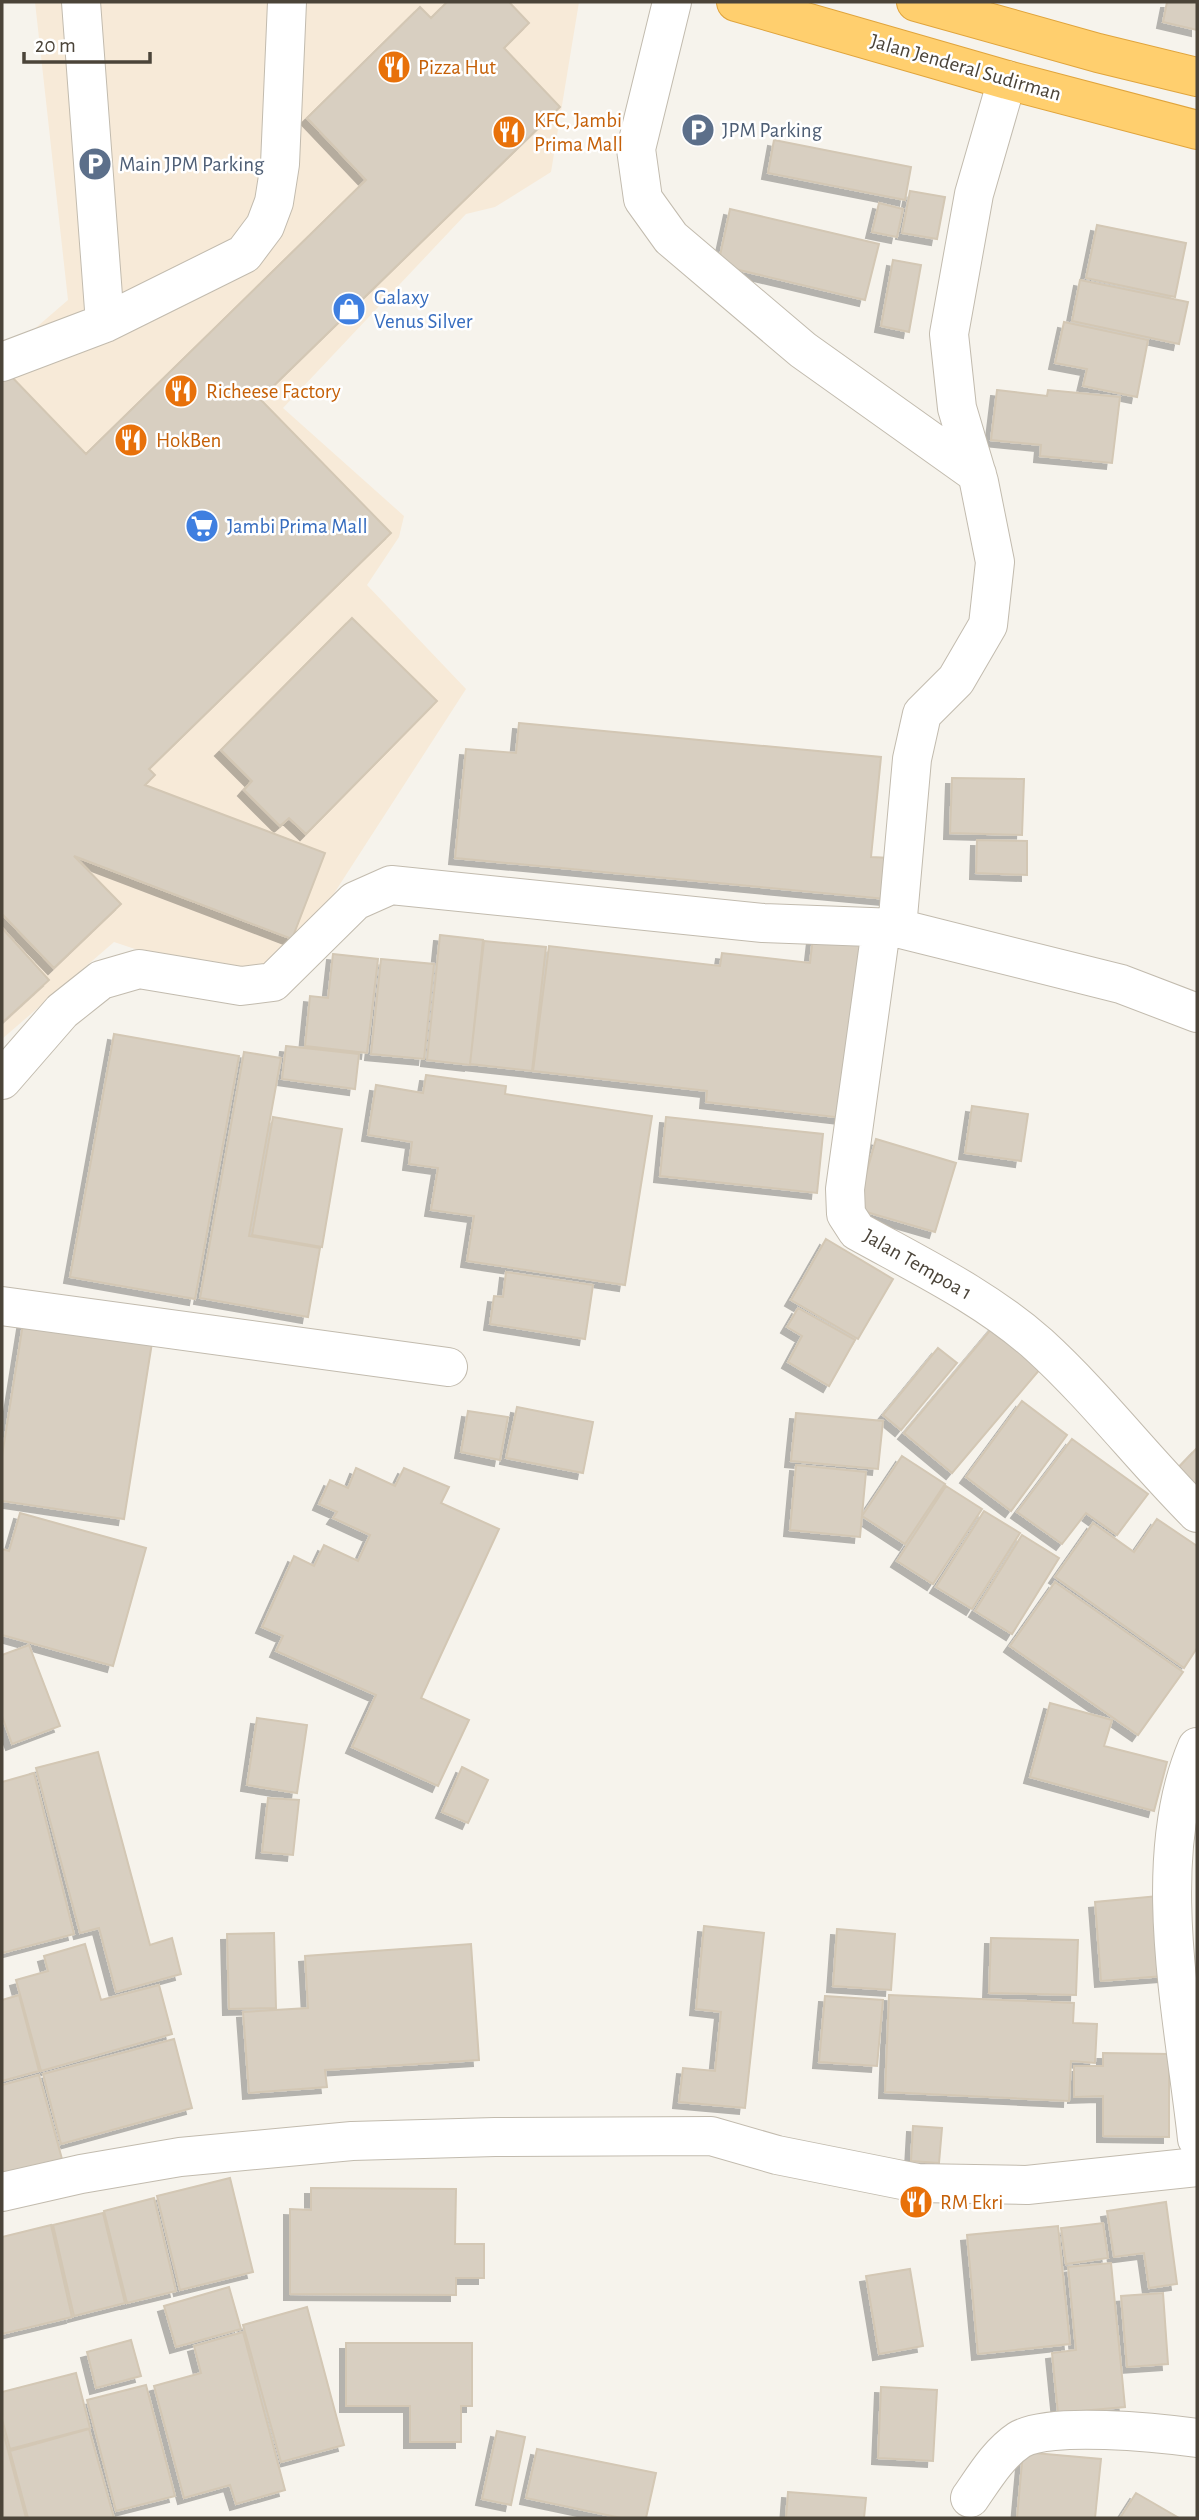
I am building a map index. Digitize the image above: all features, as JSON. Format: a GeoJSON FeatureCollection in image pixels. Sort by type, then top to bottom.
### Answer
{"type":"FeatureCollection","features":[{"type":"Feature","properties":{"kind":"highway","name":"Jalan Jenderal Sudirman"},"geometry":{"type":"LineString","coordinates":[[736,2],[1007,80],[1197,130]]}},
{"type":"Feature","properties":{"kind":"highway"},"geometry":{"type":"LineString","coordinates":[[916,2],[960,8],[1197,76]]}},
{"type":"Feature","properties":{"kind":"street"},"geometry":{"type":"LineString","coordinates":[[81,2],[105,323]]}},
{"type":"Feature","properties":{"kind":"street"},"geometry":{"type":"LineString","coordinates":[[2,362],[105,323],[244,254],[265,226],[274,202],[280,164],[287,2]]}},
{"type":"Feature","properties":{"kind":"street"},"geometry":{"type":"LineString","coordinates":[[672,2],[636,149],[643,199],[671,237],[803,350],[977,474]]}},
{"type":"Feature","properties":{"kind":"street","name":"Jalan Tempoa 1"},"geometry":{"type":"LineString","coordinates":[[1007,80],[974,194],[949,334],[957,408],[977,474],[995,562],[988,625],[956,680],[922,714],[912,759],[889,928],[845,1189],[846,1214],[857,1231],[973,1295],[1038,1345],[1123,1430],[1164,1480],[1197,1513]]}},
{"type":"Feature","properties":{"kind":"street"},"geometry":{"type":"LineString","coordinates":[[2,1080],[62,1011],[101,980],[139,969],[241,986],[274,982],[355,901],[391,885],[763,923],[889,928],[1121,984],[1197,1013]]}},
{"type":"Feature","properties":{"kind":"street"},"geometry":{"type":"LineString","coordinates":[[2,1306],[448,1367]]}},
{"type":"Feature","properties":{"kind":"street"},"geometry":{"type":"LineString","coordinates":[[1197,1747],[1187,1770],[1177,1815],[1171,1877],[1197,2139]]}},
{"type":"Feature","properties":{"kind":"street"},"geometry":{"type":"LineString","coordinates":[[2,2192],[81,2174],[205,2154],[352,2141],[495,2137],[711,2136],[777,2155],[917,2183],[1027,2185],[1197,2167]]}},
{"type":"Feature","properties":{"kind":"street"},"geometry":{"type":"LineString","coordinates":[[970,2498],[994,2463],[1020,2439],[1049,2431],[1153,2432],[1197,2438]]}},
{"type":"Feature","properties":{"kind":"shaded area","name":"Jambi Prima Mall"},"geometry":{"type":"Polygon","coordinates":[[[35,2],[579,2],[551,172],[495,207],[466,214],[283,408],[404,516],[399,537],[367,585],[466,689],[302,943],[243,985],[114,942],[2,1039],[2,357],[68,300],[35,2]]]}},
{"type":"Feature","properties":{"kind":"building"},"geometry":{"type":"Polygon","coordinates":[[[447,2],[509,2],[529,23],[504,48],[560,107],[260,399],[391,533],[149,769],[155,775],[145,785],[325,853],[292,939],[74,856],[121,904],[54,968],[2,914],[2,382],[9,374],[86,454],[366,180],[307,118],[420,7],[431,18],[447,2]]]}},
{"type":"Feature","properties":{"kind":"building"},"geometry":{"type":"Polygon","coordinates":[[[1167,2],[1197,2],[1197,30],[1163,22],[1167,2]]]}},
{"type":"Feature","properties":{"kind":"building"},"geometry":{"type":"Polygon","coordinates":[[[774,140],[911,167],[905,200],[768,173],[774,140]]]}},
{"type":"Feature","properties":{"kind":"building"},"geometry":{"type":"Polygon","coordinates":[[[910,191],[945,197],[937,239],[902,233],[910,191]]]}},
{"type":"Feature","properties":{"kind":"building"},"geometry":{"type":"Polygon","coordinates":[[[879,203],[903,209],[897,237],[872,232],[879,203]]]}},
{"type":"Feature","properties":{"kind":"building"},"geometry":{"type":"Polygon","coordinates":[[[730,209],[879,244],[865,300],[718,265],[730,209]]]}},
{"type":"Feature","properties":{"kind":"building"},"geometry":{"type":"Polygon","coordinates":[[[1097,225],[1186,243],[1175,297],[1086,278],[1097,225]]]}},
{"type":"Feature","properties":{"kind":"building"},"geometry":{"type":"Polygon","coordinates":[[[893,260],[921,265],[909,332],[881,326],[893,260]]]}},
{"type":"Feature","properties":{"kind":"building"},"geometry":{"type":"Polygon","coordinates":[[[1080,280],[1188,302],[1179,344],[1072,321],[1080,280]]]}},
{"type":"Feature","properties":{"kind":"building"},"geometry":{"type":"Polygon","coordinates":[[[1064,322],[1148,340],[1137,397],[1083,386],[1087,369],[1055,363],[1064,322]]]}},
{"type":"Feature","properties":{"kind":"building"},"geometry":{"type":"Polygon","coordinates":[[[997,390],[1047,396],[1048,390],[1120,397],[1112,463],[1040,456],[1041,445],[991,440],[997,390]]]}},
{"type":"Feature","properties":{"kind":"building"},"geometry":{"type":"Polygon","coordinates":[[[352,618],[437,701],[306,834],[289,818],[280,826],[244,790],[252,781],[221,750],[352,618]]]}},
{"type":"Feature","properties":{"kind":"building"},"geometry":{"type":"Polygon","coordinates":[[[519,723],[881,757],[871,857],[890,858],[886,899],[455,858],[466,749],[516,753],[519,723]]]}},
{"type":"Feature","properties":{"kind":"building"},"geometry":{"type":"Polygon","coordinates":[[[952,778],[1024,779],[1022,835],[950,833],[952,778]]]}},
{"type":"Feature","properties":{"kind":"building"},"geometry":{"type":"Polygon","coordinates":[[[977,840],[1027,841],[1027,875],[976,873],[977,840]]]}},
{"type":"Feature","properties":{"kind":"building"},"geometry":{"type":"Polygon","coordinates":[[[2,928],[49,980],[2,1023],[2,928]]]}},
{"type":"Feature","properties":{"kind":"building"},"geometry":{"type":"Polygon","coordinates":[[[440,935],[483,940],[470,1065],[427,1060],[440,935]]]}},
{"type":"Feature","properties":{"kind":"building"},"geometry":{"type":"Polygon","coordinates":[[[813,937],[873,943],[852,1119],[706,1102],[707,1091],[533,1071],[549,946],[720,966],[722,953],[810,963],[813,937]]]}},
{"type":"Feature","properties":{"kind":"building"},"geometry":{"type":"Polygon","coordinates":[[[484,941],[546,947],[532,1071],[470,1064],[484,941]]]}},
{"type":"Feature","properties":{"kind":"building"},"geometry":{"type":"Polygon","coordinates":[[[333,954],[378,959],[367,1053],[305,1046],[310,996],[328,998],[333,954]]]}},
{"type":"Feature","properties":{"kind":"building"},"geometry":{"type":"Polygon","coordinates":[[[381,959],[434,964],[424,1059],[371,1054],[381,959]]]}},
{"type":"Feature","properties":{"kind":"building"},"geometry":{"type":"Polygon","coordinates":[[[114,1034],[239,1056],[195,1299],[70,1277],[114,1034]]]}},
{"type":"Feature","properties":{"kind":"building"},"geometry":{"type":"Polygon","coordinates":[[[286,1046],[359,1054],[355,1089],[282,1079],[286,1046]]]}},
{"type":"Feature","properties":{"kind":"building"},"geometry":{"type":"Polygon","coordinates":[[[244,1052],[281,1058],[249,1236],[320,1248],[308,1317],[200,1298],[244,1052]]]}},
{"type":"Feature","properties":{"kind":"building"},"geometry":{"type":"Polygon","coordinates":[[[426,1075],[506,1086],[505,1094],[652,1116],[625,1285],[467,1261],[474,1216],[431,1210],[438,1168],[409,1164],[412,1142],[368,1135],[376,1085],[423,1093],[426,1075]]]}},
{"type":"Feature","properties":{"kind":"building"},"geometry":{"type":"Polygon","coordinates":[[[972,1106],[1028,1114],[1021,1161],[965,1153],[972,1106]]]}},
{"type":"Feature","properties":{"kind":"building"},"geometry":{"type":"Polygon","coordinates":[[[273,1117],[342,1129],[322,1247],[252,1235],[273,1117]]]}},
{"type":"Feature","properties":{"kind":"building"},"geometry":{"type":"Polygon","coordinates":[[[666,1117],[823,1134],[817,1193],[660,1176],[666,1117]]]}},
{"type":"Feature","properties":{"kind":"building"},"geometry":{"type":"Polygon","coordinates":[[[876,1139],[956,1163],[935,1232],[856,1209],[876,1139]]]}},
{"type":"Feature","properties":{"kind":"building"},"geometry":{"type":"Polygon","coordinates":[[[826,1239],[893,1279],[858,1339],[791,1300],[826,1239]]]}},
{"type":"Feature","properties":{"kind":"building"},"geometry":{"type":"Polygon","coordinates":[[[506,1272],[593,1285],[585,1339],[490,1324],[494,1296],[503,1297],[506,1272]]]}},
{"type":"Feature","properties":{"kind":"building"},"geometry":{"type":"Polygon","coordinates":[[[798,1308],[855,1340],[829,1386],[788,1362],[802,1336],[787,1327],[798,1308]]]}},
{"type":"Feature","properties":{"kind":"building"},"geometry":{"type":"Polygon","coordinates":[[[25,1311],[154,1330],[124,1519],[2,1501],[2,1456],[25,1311]]]}},
{"type":"Feature","properties":{"kind":"building"},"geometry":{"type":"Polygon","coordinates":[[[998,1321],[1046,1362],[952,1473],[904,1433],[998,1321]]]}},
{"type":"Feature","properties":{"kind":"building"},"geometry":{"type":"Polygon","coordinates":[[[938,1348],[957,1363],[901,1430],[883,1415],[938,1348]]]}},
{"type":"Feature","properties":{"kind":"building"},"geometry":{"type":"Polygon","coordinates":[[[1022,1401],[1067,1435],[1011,1511],[966,1477],[1022,1401]]]}},
{"type":"Feature","properties":{"kind":"building"},"geometry":{"type":"Polygon","coordinates":[[[517,1407],[593,1422],[583,1473],[506,1458],[517,1407]]]}},
{"type":"Feature","properties":{"kind":"building"},"geometry":{"type":"Polygon","coordinates":[[[468,1411],[508,1417],[500,1460],[461,1452],[468,1411]]]}},
{"type":"Feature","properties":{"kind":"building"},"geometry":{"type":"Polygon","coordinates":[[[796,1413],[883,1421],[878,1469],[791,1461],[796,1413]]]}},
{"type":"Feature","properties":{"kind":"building"},"geometry":{"type":"Polygon","coordinates":[[[1072,1439],[1148,1494],[1117,1535],[1086,1513],[1062,1544],[1017,1512],[1072,1439]]]}},
{"type":"Feature","properties":{"kind":"building"},"geometry":{"type":"Polygon","coordinates":[[[1197,1448],[1197,1490],[1176,1470],[1197,1448]]]}},
{"type":"Feature","properties":{"kind":"building"},"geometry":{"type":"Polygon","coordinates":[[[902,1456],[945,1484],[905,1544],[862,1516],[902,1456]]]}},
{"type":"Feature","properties":{"kind":"building"},"geometry":{"type":"Polygon","coordinates":[[[796,1465],[866,1472],[860,1537],[790,1530],[796,1465]]]}},
{"type":"Feature","properties":{"kind":"building"},"geometry":{"type":"Polygon","coordinates":[[[356,1468],[395,1486],[404,1468],[449,1487],[441,1503],[499,1529],[421,1698],[469,1720],[438,1786],[352,1747],[376,1695],[276,1651],[283,1636],[262,1627],[294,1556],[314,1566],[324,1545],[358,1561],[370,1535],[333,1518],[337,1512],[319,1504],[330,1480],[348,1488],[356,1468]]]}},
{"type":"Feature","properties":{"kind":"building"},"geometry":{"type":"Polygon","coordinates":[[[946,1486],[982,1509],[933,1584],[897,1561],[946,1486]]]}},
{"type":"Feature","properties":{"kind":"building"},"geometry":{"type":"Polygon","coordinates":[[[984,1511],[1020,1533],[972,1609],[936,1587],[984,1511]]]}},
{"type":"Feature","properties":{"kind":"building"},"geometry":{"type":"Polygon","coordinates":[[[20,1513],[146,1548],[113,1666],[2,1635],[2,1549],[9,1551],[20,1513]]]}},
{"type":"Feature","properties":{"kind":"building"},"geometry":{"type":"Polygon","coordinates":[[[1157,1519],[1197,1546],[1197,1648],[1184,1668],[1055,1577],[1093,1523],[1134,1552],[1157,1519]]]}},
{"type":"Feature","properties":{"kind":"building"},"geometry":{"type":"Polygon","coordinates":[[[1022,1535],[1059,1558],[1012,1634],[975,1611],[1022,1535]]]}},
{"type":"Feature","properties":{"kind":"building"},"geometry":{"type":"Polygon","coordinates":[[[1055,1582],[1183,1672],[1138,1735],[1010,1646],[1055,1582]]]}},
{"type":"Feature","properties":{"kind":"building"},"geometry":{"type":"Polygon","coordinates":[[[29,1645],[60,1726],[12,1744],[2,1716],[2,1655],[29,1645]]]}},
{"type":"Feature","properties":{"kind":"building"},"geometry":{"type":"Polygon","coordinates":[[[1050,1703],[1112,1720],[1104,1746],[1167,1762],[1154,1811],[1030,1777],[1050,1703]]]}},
{"type":"Feature","properties":{"kind":"building"},"geometry":{"type":"Polygon","coordinates":[[[257,1718],[307,1725],[297,1793],[247,1785],[257,1718]]]}},
{"type":"Feature","properties":{"kind":"building"},"geometry":{"type":"Polygon","coordinates":[[[98,1752],[150,1945],[172,1938],[181,1974],[116,1992],[99,1928],[80,1933],[36,1768],[98,1752]]]}},
{"type":"Feature","properties":{"kind":"building"},"geometry":{"type":"Polygon","coordinates":[[[462,1767],[488,1780],[468,1823],[442,1812],[462,1767]]]}},
{"type":"Feature","properties":{"kind":"building"},"geometry":{"type":"Polygon","coordinates":[[[34,1773],[74,1934],[2,1953],[2,1782],[34,1773]]]}},
{"type":"Feature","properties":{"kind":"building"},"geometry":{"type":"Polygon","coordinates":[[[268,1798],[299,1800],[293,1855],[262,1852],[268,1798]]]}},
{"type":"Feature","properties":{"kind":"building"},"geometry":{"type":"Polygon","coordinates":[[[1158,1896],[1164,1976],[1101,1981],[1095,1902],[1158,1896]]]}},
{"type":"Feature","properties":{"kind":"building"},"geometry":{"type":"Polygon","coordinates":[[[704,1926],[764,1933],[745,2108],[679,2102],[683,2068],[715,2071],[721,2012],[696,2009],[704,1926]]]}},
{"type":"Feature","properties":{"kind":"building"},"geometry":{"type":"Polygon","coordinates":[[[837,1929],[895,1934],[891,1990],[833,1986],[837,1929]]]}},
{"type":"Feature","properties":{"kind":"building"},"geometry":{"type":"Polygon","coordinates":[[[274,1933],[276,2008],[229,2009],[227,1934],[274,1933]]]}},
{"type":"Feature","properties":{"kind":"building"},"geometry":{"type":"Polygon","coordinates":[[[991,1938],[1078,1940],[1076,1995],[989,1993],[991,1938]]]}},
{"type":"Feature","properties":{"kind":"building"},"geometry":{"type":"Polygon","coordinates":[[[85,1944],[101,2000],[159,1985],[172,2034],[41,2071],[16,1980],[48,1971],[44,1956],[85,1944]]]}},
{"type":"Feature","properties":{"kind":"building"},"geometry":{"type":"Polygon","coordinates":[[[471,1944],[479,2060],[325,2070],[327,2087],[249,2093],[243,2012],[308,2008],[305,1956],[471,1944]]]}},
{"type":"Feature","properties":{"kind":"building"},"geometry":{"type":"Polygon","coordinates":[[[19,1995],[39,2071],[2,2081],[2,2000],[19,1995]]]}},
{"type":"Feature","properties":{"kind":"building"},"geometry":{"type":"Polygon","coordinates":[[[889,1995],[1074,2003],[1073,2023],[1097,2024],[1095,2063],[1071,2061],[1069,2101],[885,2092],[889,1995]]]}},
{"type":"Feature","properties":{"kind":"building"},"geometry":{"type":"Polygon","coordinates":[[[825,1996],[883,2000],[877,2066],[819,2062],[825,1996]]]}},
{"type":"Feature","properties":{"kind":"building"},"geometry":{"type":"Polygon","coordinates":[[[174,2039],[192,2108],[61,2144],[43,2074],[174,2039]]]}},
{"type":"Feature","properties":{"kind":"building"},"geometry":{"type":"Polygon","coordinates":[[[1103,2053],[1169,2054],[1169,2137],[1103,2136],[1103,2096],[1074,2097],[1074,2066],[1103,2066],[1103,2053]]]}},
{"type":"Feature","properties":{"kind":"building"},"geometry":{"type":"Polygon","coordinates":[[[39,2075],[62,2159],[2,2175],[2,2085],[39,2075]]]}},
{"type":"Feature","properties":{"kind":"building"},"geometry":{"type":"Polygon","coordinates":[[[913,2126],[942,2128],[939,2163],[911,2161],[913,2126]]]}},
{"type":"Feature","properties":{"kind":"building"},"geometry":{"type":"Polygon","coordinates":[[[230,2178],[253,2272],[180,2290],[157,2196],[230,2178]]]}},
{"type":"Feature","properties":{"kind":"building"},"geometry":{"type":"Polygon","coordinates":[[[311,2188],[456,2189],[455,2244],[484,2244],[484,2278],[456,2278],[456,2295],[290,2294],[290,2209],[311,2210],[311,2188]]]}},
{"type":"Feature","properties":{"kind":"building"},"geometry":{"type":"Polygon","coordinates":[[[154,2198],[176,2291],[127,2303],[104,2211],[154,2198]]]}},
{"type":"Feature","properties":{"kind":"building"},"geometry":{"type":"Polygon","coordinates":[[[1166,2202],[1177,2284],[1149,2288],[1144,2253],[1114,2257],[1107,2211],[1166,2202]]]}},
{"type":"Feature","properties":{"kind":"building"},"geometry":{"type":"Polygon","coordinates":[[[103,2213],[125,2303],[74,2316],[53,2225],[103,2213]]]}},
{"type":"Feature","properties":{"kind":"building"},"geometry":{"type":"Polygon","coordinates":[[[1103,2223],[1108,2258],[1066,2264],[1061,2228],[1103,2223]]]}},
{"type":"Feature","properties":{"kind":"building"},"geometry":{"type":"Polygon","coordinates":[[[51,2225],[72,2317],[2,2334],[2,2237],[51,2225]]]}},
{"type":"Feature","properties":{"kind":"building"},"geometry":{"type":"Polygon","coordinates":[[[1058,2226],[1070,2344],[978,2354],[967,2235],[1058,2226]]]}},
{"type":"Feature","properties":{"kind":"building"},"geometry":{"type":"Polygon","coordinates":[[[1111,2263],[1125,2407],[1058,2413],[1052,2353],[1076,2350],[1068,2267],[1111,2263]]]}},
{"type":"Feature","properties":{"kind":"building"},"geometry":{"type":"Polygon","coordinates":[[[910,2269],[923,2346],[879,2354],[866,2276],[910,2269]]]}},
{"type":"Feature","properties":{"kind":"building"},"geometry":{"type":"Polygon","coordinates":[[[229,2287],[241,2329],[176,2347],[164,2306],[229,2287]]]}},
{"type":"Feature","properties":{"kind":"building"},"geometry":{"type":"Polygon","coordinates":[[[1163,2293],[1168,2364],[1127,2367],[1121,2296],[1163,2293]]]}},
{"type":"Feature","properties":{"kind":"building"},"geometry":{"type":"Polygon","coordinates":[[[307,2307],[344,2445],[281,2462],[243,2325],[307,2307]]]}},
{"type":"Feature","properties":{"kind":"building"},"geometry":{"type":"Polygon","coordinates":[[[243,2332],[285,2490],[236,2504],[230,2485],[184,2498],[154,2386],[201,2373],[194,2346],[243,2332]]]}},
{"type":"Feature","properties":{"kind":"building"},"geometry":{"type":"Polygon","coordinates":[[[131,2340],[141,2376],[96,2388],[87,2352],[131,2340]]]}},
{"type":"Feature","properties":{"kind":"building"},"geometry":{"type":"Polygon","coordinates":[[[346,2343],[472,2343],[472,2406],[461,2406],[461,2442],[410,2442],[410,2406],[346,2406],[346,2343]]]}},
{"type":"Feature","properties":{"kind":"building"},"geometry":{"type":"Polygon","coordinates":[[[76,2373],[90,2428],[10,2449],[2,2419],[2,2392],[76,2373]]]}},
{"type":"Feature","properties":{"kind":"building"},"geometry":{"type":"Polygon","coordinates":[[[146,2385],[175,2496],[116,2511],[87,2400],[146,2385]]]}},
{"type":"Feature","properties":{"kind":"building"},"geometry":{"type":"Polygon","coordinates":[[[881,2387],[937,2390],[933,2461],[878,2458],[881,2387]]]}},
{"type":"Feature","properties":{"kind":"building"},"geometry":{"type":"Polygon","coordinates":[[[2,2428],[26,2518],[2,2518],[2,2428]]]}},
{"type":"Feature","properties":{"kind":"building"},"geometry":{"type":"Polygon","coordinates":[[[89,2429],[114,2518],[28,2518],[10,2451],[89,2429]]]}},
{"type":"Feature","properties":{"kind":"building"},"geometry":{"type":"Polygon","coordinates":[[[497,2431],[525,2437],[511,2505],[482,2499],[497,2431]]]}},
{"type":"Feature","properties":{"kind":"building"},"geometry":{"type":"Polygon","coordinates":[[[537,2449],[656,2473],[646,2518],[621,2518],[526,2498],[537,2449]]]}},
{"type":"Feature","properties":{"kind":"building"},"geometry":{"type":"Polygon","coordinates":[[[1023,2452],[1101,2459],[1095,2518],[1017,2518],[1023,2452]]]}},
{"type":"Feature","properties":{"kind":"building"},"geometry":{"type":"Polygon","coordinates":[[[788,2492],[866,2498],[864,2518],[786,2518],[788,2492]]]}},
{"type":"Feature","properties":{"kind":"building"},"geometry":{"type":"Polygon","coordinates":[[[1136,2493],[1179,2518],[1120,2518],[1136,2493]]]}},
{"type":"Feature","properties":{"kind":"place","name":"Pizza Hut"},"geometry":{"type":"Point","coordinates":[394,67]}},
{"type":"Feature","properties":{"kind":"place","name":"JPM Parking"},"geometry":{"type":"Point","coordinates":[698,130]}},
{"type":"Feature","properties":{"kind":"place","name":"KFC, Jambi Prima Mall"},"geometry":{"type":"Point","coordinates":[509,132]}},
{"type":"Feature","properties":{"kind":"place","name":"Main JPM Parking"},"geometry":{"type":"Point","coordinates":[95,164]}},
{"type":"Feature","properties":{"kind":"place","name":"Galaxy Venus Silver"},"geometry":{"type":"Point","coordinates":[349,309]}},
{"type":"Feature","properties":{"kind":"place","name":"Richeese Factory"},"geometry":{"type":"Point","coordinates":[181,391]}},
{"type":"Feature","properties":{"kind":"place","name":"HokBen"},"geometry":{"type":"Point","coordinates":[131,440]}},
{"type":"Feature","properties":{"kind":"place","name":"Jambi Prima Mall"},"geometry":{"type":"Point","coordinates":[202,526]}},
{"type":"Feature","properties":{"kind":"place","name":"RM Ekri"},"geometry":{"type":"Point","coordinates":[916,2202]}}]}
